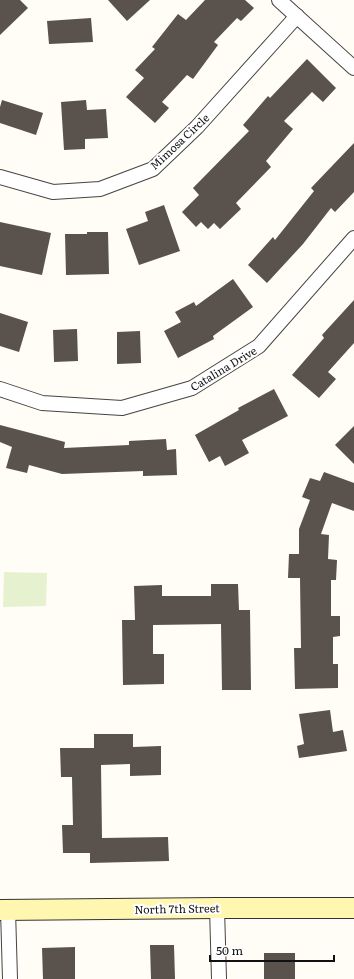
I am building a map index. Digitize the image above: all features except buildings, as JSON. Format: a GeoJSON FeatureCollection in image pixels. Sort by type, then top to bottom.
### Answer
{"type":"FeatureCollection","features":[{"type":"Feature","properties":{"kind":"main road","name":"North 7th Street"},"geometry":{"type":"LineString","coordinates":[[4,910],[354,908]]}},
{"type":"Feature","properties":{"kind":"street"},"geometry":{"type":"LineString","coordinates":[[279,0],[354,68]]}},
{"type":"Feature","properties":{"kind":"street","name":"Mimosa Circle"},"geometry":{"type":"LineString","coordinates":[[0,177],[53,192],[100,189],[153,169],[197,127],[296,16]]}},
{"type":"Feature","properties":{"kind":"street","name":"Catalina Drive"},"geometry":{"type":"LineString","coordinates":[[0,389],[42,403],[122,408],[192,388],[259,346],[354,238]]}},
{"type":"Feature","properties":{"kind":"street"},"geometry":{"type":"LineString","coordinates":[[217,908],[219,979]]}},
{"type":"Feature","properties":{"kind":"street"},"geometry":{"type":"LineString","coordinates":[[4,910],[10,979]]}},
{"type":"Feature","properties":{"kind":"green space"},"geometry":{"type":"Polygon","coordinates":[[[4,572],[47,573],[46,606],[3,607],[4,572]]]}}]}
